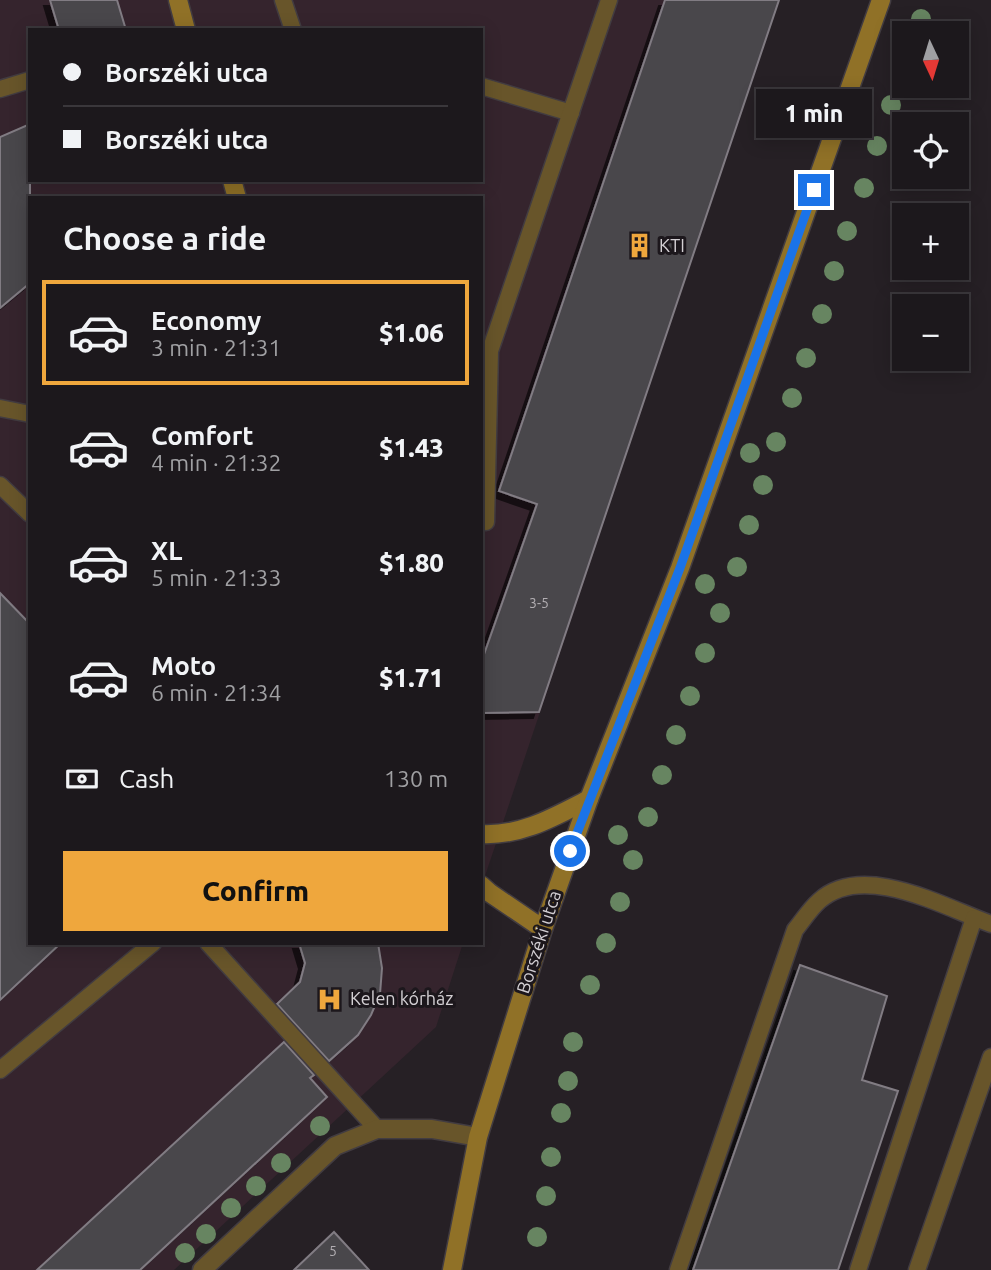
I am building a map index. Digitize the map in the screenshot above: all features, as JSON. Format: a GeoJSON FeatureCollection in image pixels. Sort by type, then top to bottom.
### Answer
{"type":"FeatureCollection","features":[{"type":"Feature","properties":{"kind":"main road"},"geometry":{"type":"LineString","coordinates":[[178,0],[185,28]]}},
{"type":"Feature","properties":{"kind":"main road","name":"Borszéki utca"},"geometry":{"type":"LineString","coordinates":[[452,1270],[478,1137],[543,929],[589,799],[680,568],[881,0]]}},
{"type":"Feature","properties":{"kind":"main road"},"geometry":{"type":"LineString","coordinates":[[483,834],[528,829],[589,799]]}},
{"type":"Feature","properties":{"kind":"main road"},"geometry":{"type":"LineString","coordinates":[[483,886],[543,929]]}},
{"type":"Feature","properties":{"kind":"street"},"geometry":{"type":"LineString","coordinates":[[202,1270],[335,1146],[377,1129],[432,1129],[478,1137]]}},
{"type":"Feature","properties":{"kind":"lane"},"geometry":{"type":"LineString","coordinates":[[283,0],[292,28]]}},
{"type":"Feature","properties":{"kind":"lane"},"geometry":{"type":"LineString","coordinates":[[486,522],[490,351],[609,0]]}},
{"type":"Feature","properties":{"kind":"lane"},"geometry":{"type":"LineString","coordinates":[[0,89],[28,81]]}},
{"type":"Feature","properties":{"kind":"lane"},"geometry":{"type":"LineString","coordinates":[[483,87],[571,113]]}},
{"type":"Feature","properties":{"kind":"lane"},"geometry":{"type":"LineString","coordinates":[[0,408],[28,414]]}},
{"type":"Feature","properties":{"kind":"lane"},"geometry":{"type":"LineString","coordinates":[[0,485],[28,512]]}},
{"type":"Feature","properties":{"kind":"lane"},"geometry":{"type":"LineString","coordinates":[[678,1270],[795,930],[820,900],[853,884],[893,887],[991,924]]}},
{"type":"Feature","properties":{"kind":"lane"},"geometry":{"type":"LineString","coordinates":[[858,1270],[974,918]]}},
{"type":"Feature","properties":{"kind":"lane"},"geometry":{"type":"LineString","coordinates":[[0,1070],[151,945]]}},
{"type":"Feature","properties":{"kind":"lane"},"geometry":{"type":"LineString","coordinates":[[210,945],[377,1129]]}},
{"type":"Feature","properties":{"kind":"lane"},"geometry":{"type":"LineString","coordinates":[[917,1270],[991,1057]]}},
{"type":"Feature","properties":{"kind":"shaded area"},"geometry":{"type":"Polygon","coordinates":[[[0,0],[779,0],[483,882],[483,196],[28,196],[28,945],[462,945],[436,1027],[174,1270],[0,1270],[0,0]]]}},
{"type":"Feature","properties":{"kind":"building"},"geometry":{"type":"Polygon","coordinates":[[[50,0],[117,0],[125,28],[58,28],[50,0]]]}},
{"type":"Feature","properties":{"kind":"building","name":"KTI"},"geometry":{"type":"Polygon","coordinates":[[[665,0],[779,0],[539,712],[483,713],[483,657],[537,504],[499,491],[665,0]]]}},
{"type":"Feature","properties":{"kind":"building"},"geometry":{"type":"Polygon","coordinates":[[[28,125],[28,285],[0,308],[0,137],[28,125]]]}},
{"type":"Feature","properties":{"kind":"building"},"geometry":{"type":"Polygon","coordinates":[[[0,593],[28,622],[28,945],[59,945],[0,1000],[0,593]]]}},
{"type":"Feature","properties":{"kind":"building","name":"Kelen kórház"},"geometry":{"type":"Polygon","coordinates":[[[300,945],[378,945],[382,968],[380,994],[358,1035],[329,1061],[277,1004],[300,982],[305,963],[300,945]]]}},
{"type":"Feature","properties":{"kind":"building"},"geometry":{"type":"Polygon","coordinates":[[[800,965],[887,996],[862,1080],[898,1091],[838,1270],[693,1270],[800,965]]]}},
{"type":"Feature","properties":{"kind":"building"},"geometry":{"type":"Polygon","coordinates":[[[284,1042],[314,1075],[310,1078],[327,1097],[140,1270],[37,1270],[284,1042]]]}},
{"type":"Feature","properties":{"kind":"building"},"geometry":{"type":"Polygon","coordinates":[[[334,1232],[369,1270],[294,1270],[334,1232]]]}},
{"type":"Feature","properties":{"kind":"place","name":"KTI"},"geometry":{"type":"Point","coordinates":[639,246]}},
{"type":"Feature","properties":{"kind":"place","name":"Kelen kórház"},"geometry":{"type":"Point","coordinates":[330,999]}},
{"type":"Feature","properties":{"kind":"route"},"geometry":{"type":"LineString","coordinates":[[570,851],[680,568],[814,190]]}}]}
